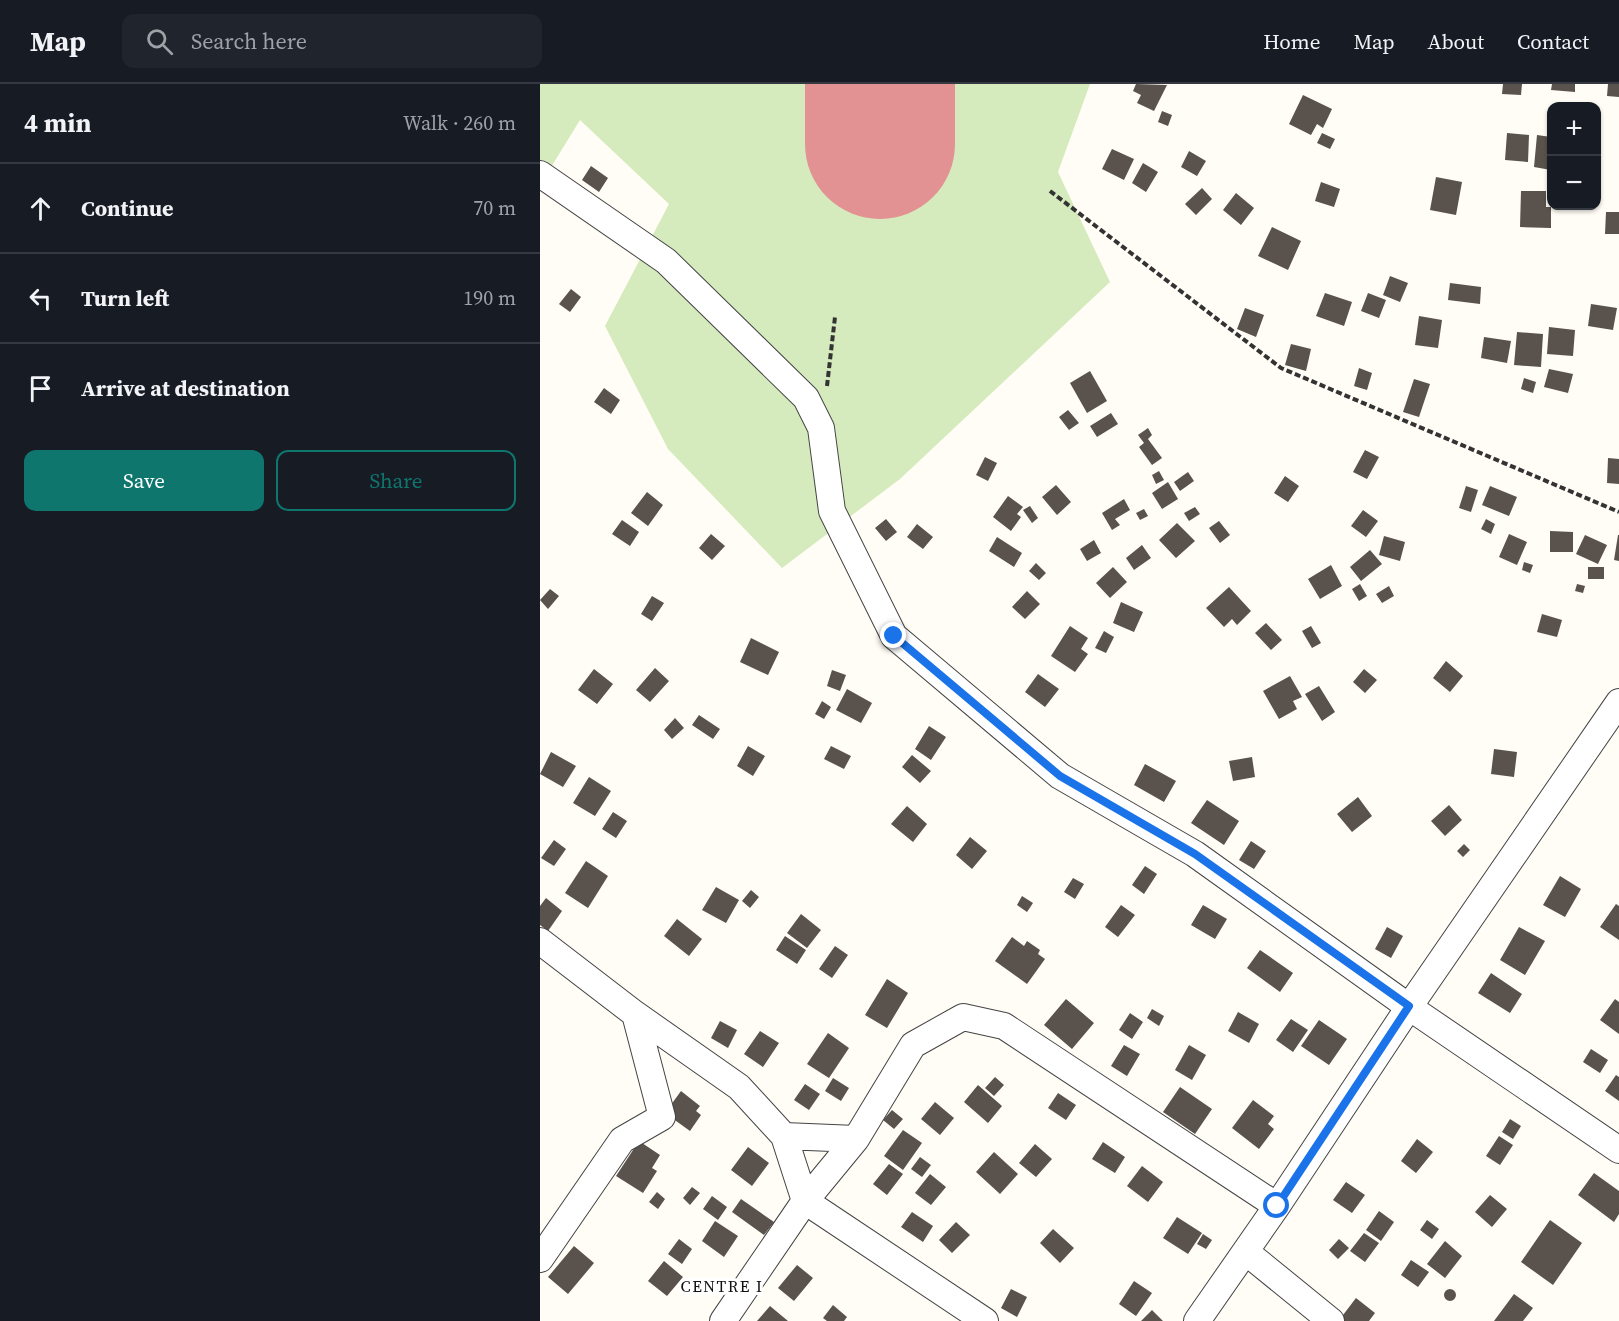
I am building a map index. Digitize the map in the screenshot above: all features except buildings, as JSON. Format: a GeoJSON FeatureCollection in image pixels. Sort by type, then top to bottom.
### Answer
{"type":"FeatureCollection","features":[{"type":"Feature","properties":{"kind":"street"},"geometry":{"type":"LineString","coordinates":[[540,174],[666,261],[806,398],[821,428],[832,511],[894,636],[1060,776],[1195,854],[1409,1006],[1619,1150]]}},
{"type":"Feature","properties":{"kind":"street"},"geometry":{"type":"LineString","coordinates":[[1197,1321],[1277,1206],[1409,1006],[1619,702]]}},
{"type":"Feature","properties":{"kind":"street"},"geometry":{"type":"LineString","coordinates":[[540,941],[635,1014],[739,1087],[784,1136],[805,1201],[985,1321]]}},
{"type":"Feature","properties":{"kind":"street"},"geometry":{"type":"LineString","coordinates":[[540,1259],[622,1140],[662,1118],[635,1014]]}},
{"type":"Feature","properties":{"kind":"street"},"geometry":{"type":"LineString","coordinates":[[723,1321],[805,1201],[856,1139],[913,1045],[963,1017],[1004,1026],[1277,1206]]}},
{"type":"Feature","properties":{"kind":"street"},"geometry":{"type":"LineString","coordinates":[[784,1136],[856,1139]]}},
{"type":"Feature","properties":{"kind":"street"},"geometry":{"type":"LineString","coordinates":[[1246,1252],[1331,1321]]}},
{"type":"Feature","properties":{"kind":"path"},"geometry":{"type":"LineString","coordinates":[[1050,191],[1281,368],[1619,512]]}},
{"type":"Feature","properties":{"kind":"path"},"geometry":{"type":"LineString","coordinates":[[821,428],[835,317]]}},
{"type":"Feature","properties":{"kind":"green space"},"geometry":{"type":"Polygon","coordinates":[[[540,84],[1090,84],[1058,172],[1110,282],[900,479],[782,568],[668,449],[605,326],[669,204],[580,120],[540,185],[540,84]]]}},
{"type":"Feature","properties":{"kind":"runway"},"geometry":{"type":"LineString","coordinates":[[880,84],[880,144]]}},
{"type":"Feature","properties":{"kind":"district","name":"CENTRE I"},"geometry":{"type":"Point","coordinates":[722,1286]}},
{"type":"Feature","properties":{"kind":"route"},"geometry":{"type":"LineString","coordinates":[[894,636],[1060,776],[1195,854],[1409,1006],[1277,1206]]}}]}
